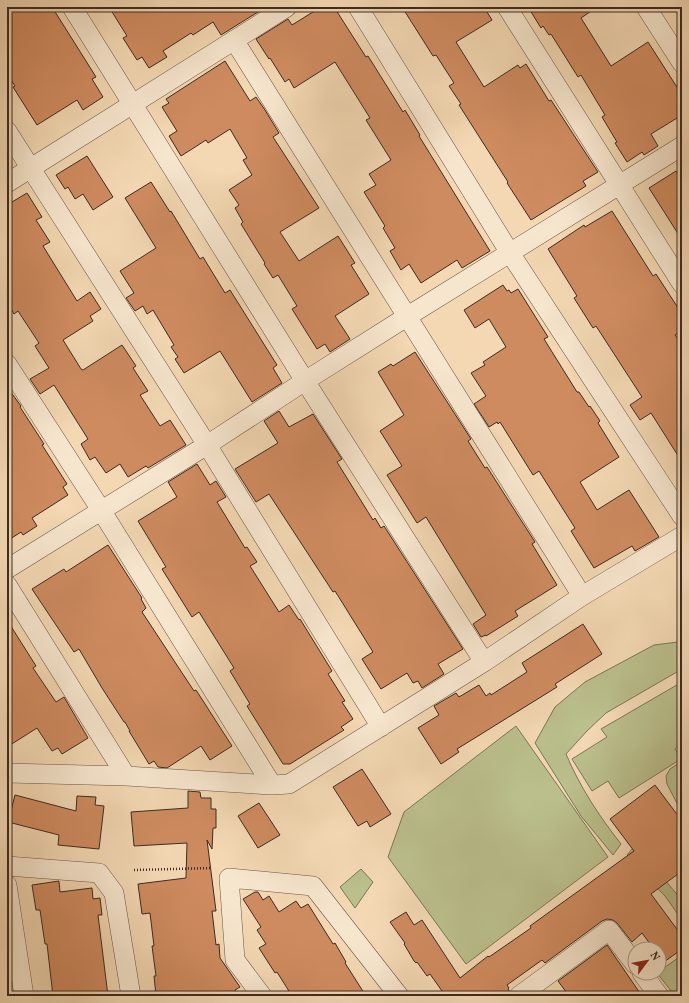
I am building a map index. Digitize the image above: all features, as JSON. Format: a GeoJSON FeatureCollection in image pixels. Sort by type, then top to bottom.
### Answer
{"type":"FeatureCollection","features":[{"type":"Feature","properties":{"kind":"street"},"geometry":{"type":"LineString","coordinates":[[72,7],[305,381],[484,662]]}},
{"type":"Feature","properties":{"kind":"street"},"geometry":{"type":"LineString","coordinates":[[7,183],[287,7]]}},
{"type":"Feature","properties":{"kind":"street"},"geometry":{"type":"LineString","coordinates":[[358,7],[510,253],[682,516]]}},
{"type":"Feature","properties":{"kind":"street"},"geometry":{"type":"LineString","coordinates":[[507,7],[682,284]]}},
{"type":"Feature","properties":{"kind":"street"},"geometry":{"type":"LineString","coordinates":[[646,7],[682,63]]}},
{"type":"Feature","properties":{"kind":"street"},"geometry":{"type":"LineString","coordinates":[[234,40],[582,596]]}},
{"type":"Feature","properties":{"kind":"street"},"geometry":{"type":"LineString","coordinates":[[7,131],[207,445],[381,726]]}},
{"type":"Feature","properties":{"kind":"street"},"geometry":{"type":"LineString","coordinates":[[7,569],[207,445],[408,316],[682,146]]}},
{"type":"Feature","properties":{"kind":"street"},"geometry":{"type":"LineString","coordinates":[[7,364],[101,510],[272,785]]}},
{"type":"Feature","properties":{"kind":"street"},"geometry":{"type":"LineString","coordinates":[[7,772],[126,776],[272,785],[289,784],[484,662],[582,596],[682,536]]}},
{"type":"Feature","properties":{"kind":"street"},"geometry":{"type":"LineString","coordinates":[[7,585],[126,776]]}},
{"type":"Feature","properties":{"kind":"street"},"geometry":{"type":"LineString","coordinates":[[7,866],[99,873],[114,893],[131,996]]}},
{"type":"Feature","properties":{"kind":"street"},"geometry":{"type":"LineString","coordinates":[[262,996],[235,960],[229,878],[313,886],[399,996]]}},
{"type":"Feature","properties":{"kind":"street"},"geometry":{"type":"LineString","coordinates":[[7,885],[24,996]]}},
{"type":"Feature","properties":{"kind":"street"},"geometry":{"type":"LineString","coordinates":[[519,996],[609,930],[627,954]]}},
{"type":"Feature","properties":{"kind":"street"},"geometry":{"type":"LineString","coordinates":[[648,981],[659,996]]}},
{"type":"Feature","properties":{"kind":"path"},"geometry":{"type":"LineString","coordinates":[[134,870],[214,868]]}},
{"type":"Feature","properties":{"kind":"green space"},"geometry":{"type":"Polygon","coordinates":[[[682,639],[682,669],[606,713],[566,754],[590,801],[621,844],[613,855],[581,816],[535,743],[555,707],[585,682],[654,645],[678,642],[682,639]]]}},
{"type":"Feature","properties":{"kind":"green space"},"geometry":{"type":"Polygon","coordinates":[[[682,682],[682,744],[675,749],[681,759],[619,798],[608,781],[592,791],[572,759],[607,737],[601,729],[682,682]]]}},
{"type":"Feature","properties":{"kind":"green space"},"geometry":{"type":"Polygon","coordinates":[[[516,726],[608,857],[466,964],[388,857],[404,812],[516,726]]]}},
{"type":"Feature","properties":{"kind":"green space"},"geometry":{"type":"Polygon","coordinates":[[[682,761],[682,813],[667,784],[666,776],[670,769],[682,761]]]}},
{"type":"Feature","properties":{"kind":"green space"},"geometry":{"type":"Polygon","coordinates":[[[632,849],[644,855],[680,898],[682,901],[682,920],[665,896],[627,855],[632,849]]]}},
{"type":"Feature","properties":{"kind":"green space"},"geometry":{"type":"Polygon","coordinates":[[[361,869],[373,882],[355,908],[340,887],[361,869]]]}},
{"type":"Feature","properties":{"kind":"green space"},"geometry":{"type":"Polygon","coordinates":[[[682,955],[682,996],[675,996],[663,981],[667,981],[667,966],[682,955]]]}},
{"type":"Feature","properties":{"kind":"building"},"geometry":{"type":"Polygon","coordinates":[[[13,7],[52,7],[96,77],[92,79],[103,97],[83,110],[77,100],[37,125],[13,87],[15,86],[7,74],[7,11],[13,7]]]}},
{"type":"Feature","properties":{"kind":"building"},"geometry":{"type":"Polygon","coordinates":[[[109,7],[266,7],[221,35],[213,22],[193,35],[191,33],[163,51],[167,57],[149,68],[142,57],[137,60],[123,38],[127,36],[109,7]]]}},
{"type":"Feature","properties":{"kind":"building"},"geometry":{"type":"Polygon","coordinates":[[[321,7],[334,7],[366,57],[368,56],[403,112],[405,110],[420,135],[419,136],[490,251],[462,268],[457,260],[421,283],[409,264],[401,270],[390,251],[395,248],[383,228],[385,226],[364,192],[376,185],[369,174],[391,160],[366,120],[370,118],[335,62],[294,88],[289,79],[285,82],[256,39],[288,19],[292,25],[321,7]]]}},
{"type":"Feature","properties":{"kind":"building"},"geometry":{"type":"Polygon","coordinates":[[[402,7],[484,7],[492,20],[456,42],[484,87],[518,65],[520,68],[526,64],[549,101],[551,100],[598,172],[583,181],[586,186],[531,220],[459,105],[461,104],[449,86],[454,83],[436,55],[433,56],[402,7]]]}},
{"type":"Feature","properties":{"kind":"building"},"geometry":{"type":"Polygon","coordinates":[[[528,7],[597,7],[581,18],[611,66],[648,42],[682,95],[682,115],[651,134],[658,146],[644,155],[642,152],[627,162],[615,143],[617,142],[602,117],[605,115],[581,75],[578,77],[551,34],[549,35],[543,26],[541,28],[528,7]]]}},
{"type":"Feature","properties":{"kind":"building"},"geometry":{"type":"Polygon","coordinates":[[[225,61],[250,101],[256,97],[265,110],[279,133],[273,137],[319,208],[280,232],[299,261],[338,236],[355,263],[351,265],[369,294],[335,316],[350,339],[330,352],[325,344],[317,349],[292,309],[297,306],[278,275],[273,278],[241,224],[243,222],[235,208],[239,205],[229,190],[252,175],[243,160],[247,158],[230,129],[208,143],[206,140],[181,156],[169,136],[177,131],[162,107],[169,103],[166,99],[225,61]]]}},
{"type":"Feature","properties":{"kind":"building"},"geometry":{"type":"Polygon","coordinates":[[[87,156],[113,197],[93,210],[83,194],[75,199],[68,187],[65,189],[56,175],[87,156]]]}},
{"type":"Feature","properties":{"kind":"building"},"geometry":{"type":"Polygon","coordinates":[[[676,171],[682,181],[682,240],[649,188],[676,171]]]}},
{"type":"Feature","properties":{"kind":"building"},"geometry":{"type":"Polygon","coordinates":[[[151,182],[170,212],[171,211],[200,259],[203,257],[225,293],[230,290],[277,365],[273,368],[282,383],[252,402],[220,351],[184,373],[175,359],[178,357],[171,347],[174,345],[153,310],[147,314],[143,306],[135,311],[126,298],[134,293],[120,271],[156,248],[125,198],[151,182]]]}},
{"type":"Feature","properties":{"kind":"building"},"geometry":{"type":"Polygon","coordinates":[[[27,193],[42,217],[36,220],[50,242],[43,246],[77,301],[90,292],[101,309],[90,316],[93,321],[63,340],[81,369],[83,370],[122,345],[136,366],[133,368],[148,391],[140,395],[160,426],[170,420],[186,445],[148,468],[146,466],[128,477],[120,464],[106,473],[95,457],[90,460],[81,444],[88,439],[54,385],[40,394],[30,379],[49,368],[35,346],[39,343],[18,311],[14,314],[7,302],[7,205],[27,193]]]}},
{"type":"Feature","properties":{"kind":"building"},"geometry":{"type":"Polygon","coordinates":[[[612,211],[653,276],[656,274],[682,314],[682,330],[675,335],[682,345],[682,462],[651,413],[640,420],[630,405],[642,397],[596,326],[593,328],[574,298],[577,296],[548,249],[584,225],[585,227],[612,211]]]}},
{"type":"Feature","properties":{"kind":"building"},"geometry":{"type":"Polygon","coordinates":[[[503,285],[507,291],[509,290],[511,293],[518,289],[548,337],[544,339],[577,392],[579,392],[600,421],[598,423],[619,457],[580,482],[597,510],[629,490],[659,537],[635,551],[632,546],[594,568],[571,531],[575,528],[539,471],[533,475],[500,422],[498,424],[497,422],[489,427],[474,404],[486,396],[471,373],[485,365],[483,362],[506,347],[489,319],[475,328],[464,310],[503,285]]]}},
{"type":"Feature","properties":{"kind":"building"},"geometry":{"type":"Polygon","coordinates":[[[415,352],[471,439],[468,441],[485,468],[487,467],[535,542],[532,544],[557,585],[515,611],[518,616],[486,636],[481,637],[473,624],[486,615],[426,517],[417,523],[387,475],[402,466],[380,431],[404,415],[378,372],[391,364],[393,366],[415,352]]]}},
{"type":"Feature","properties":{"kind":"building"},"geometry":{"type":"Polygon","coordinates":[[[7,387],[21,406],[20,407],[44,444],[42,445],[67,484],[63,487],[68,495],[32,518],[37,526],[23,535],[21,532],[7,541],[7,387]]]}},
{"type":"Feature","properties":{"kind":"building"},"geometry":{"type":"Polygon","coordinates":[[[279,411],[289,427],[313,414],[342,459],[337,462],[373,520],[375,518],[381,528],[384,526],[463,649],[438,664],[444,674],[422,688],[418,681],[413,683],[407,673],[381,689],[362,659],[373,652],[335,591],[333,592],[269,494],[256,502],[235,469],[278,443],[264,421],[279,411]]]}},
{"type":"Feature","properties":{"kind":"building"},"geometry":{"type":"Polygon","coordinates":[[[197,464],[210,485],[216,481],[226,497],[217,502],[245,548],[247,547],[257,562],[250,566],[279,612],[289,605],[299,620],[300,619],[332,671],[328,674],[345,701],[342,702],[353,719],[341,727],[344,730],[290,764],[283,764],[247,706],[250,704],[230,671],[234,668],[199,612],[192,617],[162,569],[166,567],[138,521],[177,497],[168,482],[197,464]]]}},
{"type":"Feature","properties":{"kind":"building"},"geometry":{"type":"Polygon","coordinates":[[[108,545],[142,598],[141,599],[146,608],[142,612],[194,691],[196,690],[232,746],[210,760],[201,746],[167,768],[158,767],[154,761],[149,764],[125,722],[102,688],[79,649],[74,652],[32,589],[64,569],[66,572],[108,545]]]}},
{"type":"Feature","properties":{"kind":"building"},"geometry":{"type":"Polygon","coordinates":[[[7,620],[36,666],[33,668],[56,702],[64,697],[88,738],[62,754],[58,748],[52,751],[37,728],[7,747],[7,620]]]}},
{"type":"Feature","properties":{"kind":"building"},"geometry":{"type":"Polygon","coordinates":[[[583,624],[602,654],[555,684],[557,687],[457,749],[459,752],[441,764],[418,728],[439,715],[434,706],[456,693],[459,697],[479,685],[486,696],[490,693],[491,695],[527,672],[522,663],[583,624]]]}},
{"type":"Feature","properties":{"kind":"building"},"geometry":{"type":"Polygon","coordinates":[[[362,769],[391,814],[370,827],[367,821],[358,826],[333,787],[362,769]]]}},
{"type":"Feature","properties":{"kind":"building"},"geometry":{"type":"Polygon","coordinates":[[[655,785],[682,821],[682,871],[651,894],[682,936],[682,949],[667,960],[667,941],[648,941],[642,933],[631,941],[617,923],[613,920],[607,919],[602,921],[545,963],[542,960],[507,985],[509,988],[508,996],[435,996],[442,991],[430,974],[427,976],[417,962],[416,963],[414,961],[404,944],[405,943],[390,922],[406,912],[414,925],[422,920],[460,978],[488,956],[489,957],[531,928],[530,926],[634,851],[610,819],[655,785]]]}},
{"type":"Feature","properties":{"kind":"building"},"geometry":{"type":"Polygon","coordinates":[[[188,791],[200,792],[201,798],[211,798],[211,809],[216,809],[216,828],[213,828],[212,849],[207,840],[216,911],[212,911],[216,945],[219,944],[220,958],[240,987],[235,990],[239,996],[156,996],[154,976],[156,976],[152,946],[154,946],[150,913],[142,914],[138,884],[186,878],[187,843],[134,846],[131,812],[188,808],[188,791]]]}},
{"type":"Feature","properties":{"kind":"building"},"geometry":{"type":"Polygon","coordinates":[[[15,795],[76,811],[77,796],[96,797],[95,805],[104,806],[99,849],[58,845],[59,835],[8,822],[15,795]]]}},
{"type":"Feature","properties":{"kind":"building"},"geometry":{"type":"Polygon","coordinates":[[[259,803],[280,835],[258,848],[238,816],[259,803]]]}},
{"type":"Feature","properties":{"kind":"building"},"geometry":{"type":"Polygon","coordinates":[[[59,881],[60,892],[92,888],[93,899],[100,898],[102,915],[98,915],[108,996],[53,996],[47,944],[45,944],[40,910],[36,910],[32,885],[59,881]]]}},
{"type":"Feature","properties":{"kind":"building"},"geometry":{"type":"Polygon","coordinates":[[[255,892],[258,892],[263,900],[269,896],[279,912],[296,901],[301,908],[308,904],[333,944],[335,943],[346,962],[345,963],[366,996],[292,996],[277,972],[275,973],[259,948],[266,944],[257,930],[261,927],[243,899],[255,892]]]}},
{"type":"Feature","properties":{"kind":"building"},"geometry":{"type":"Polygon","coordinates":[[[607,945],[627,974],[627,981],[632,981],[642,996],[569,996],[558,981],[607,945]]]}}]}
